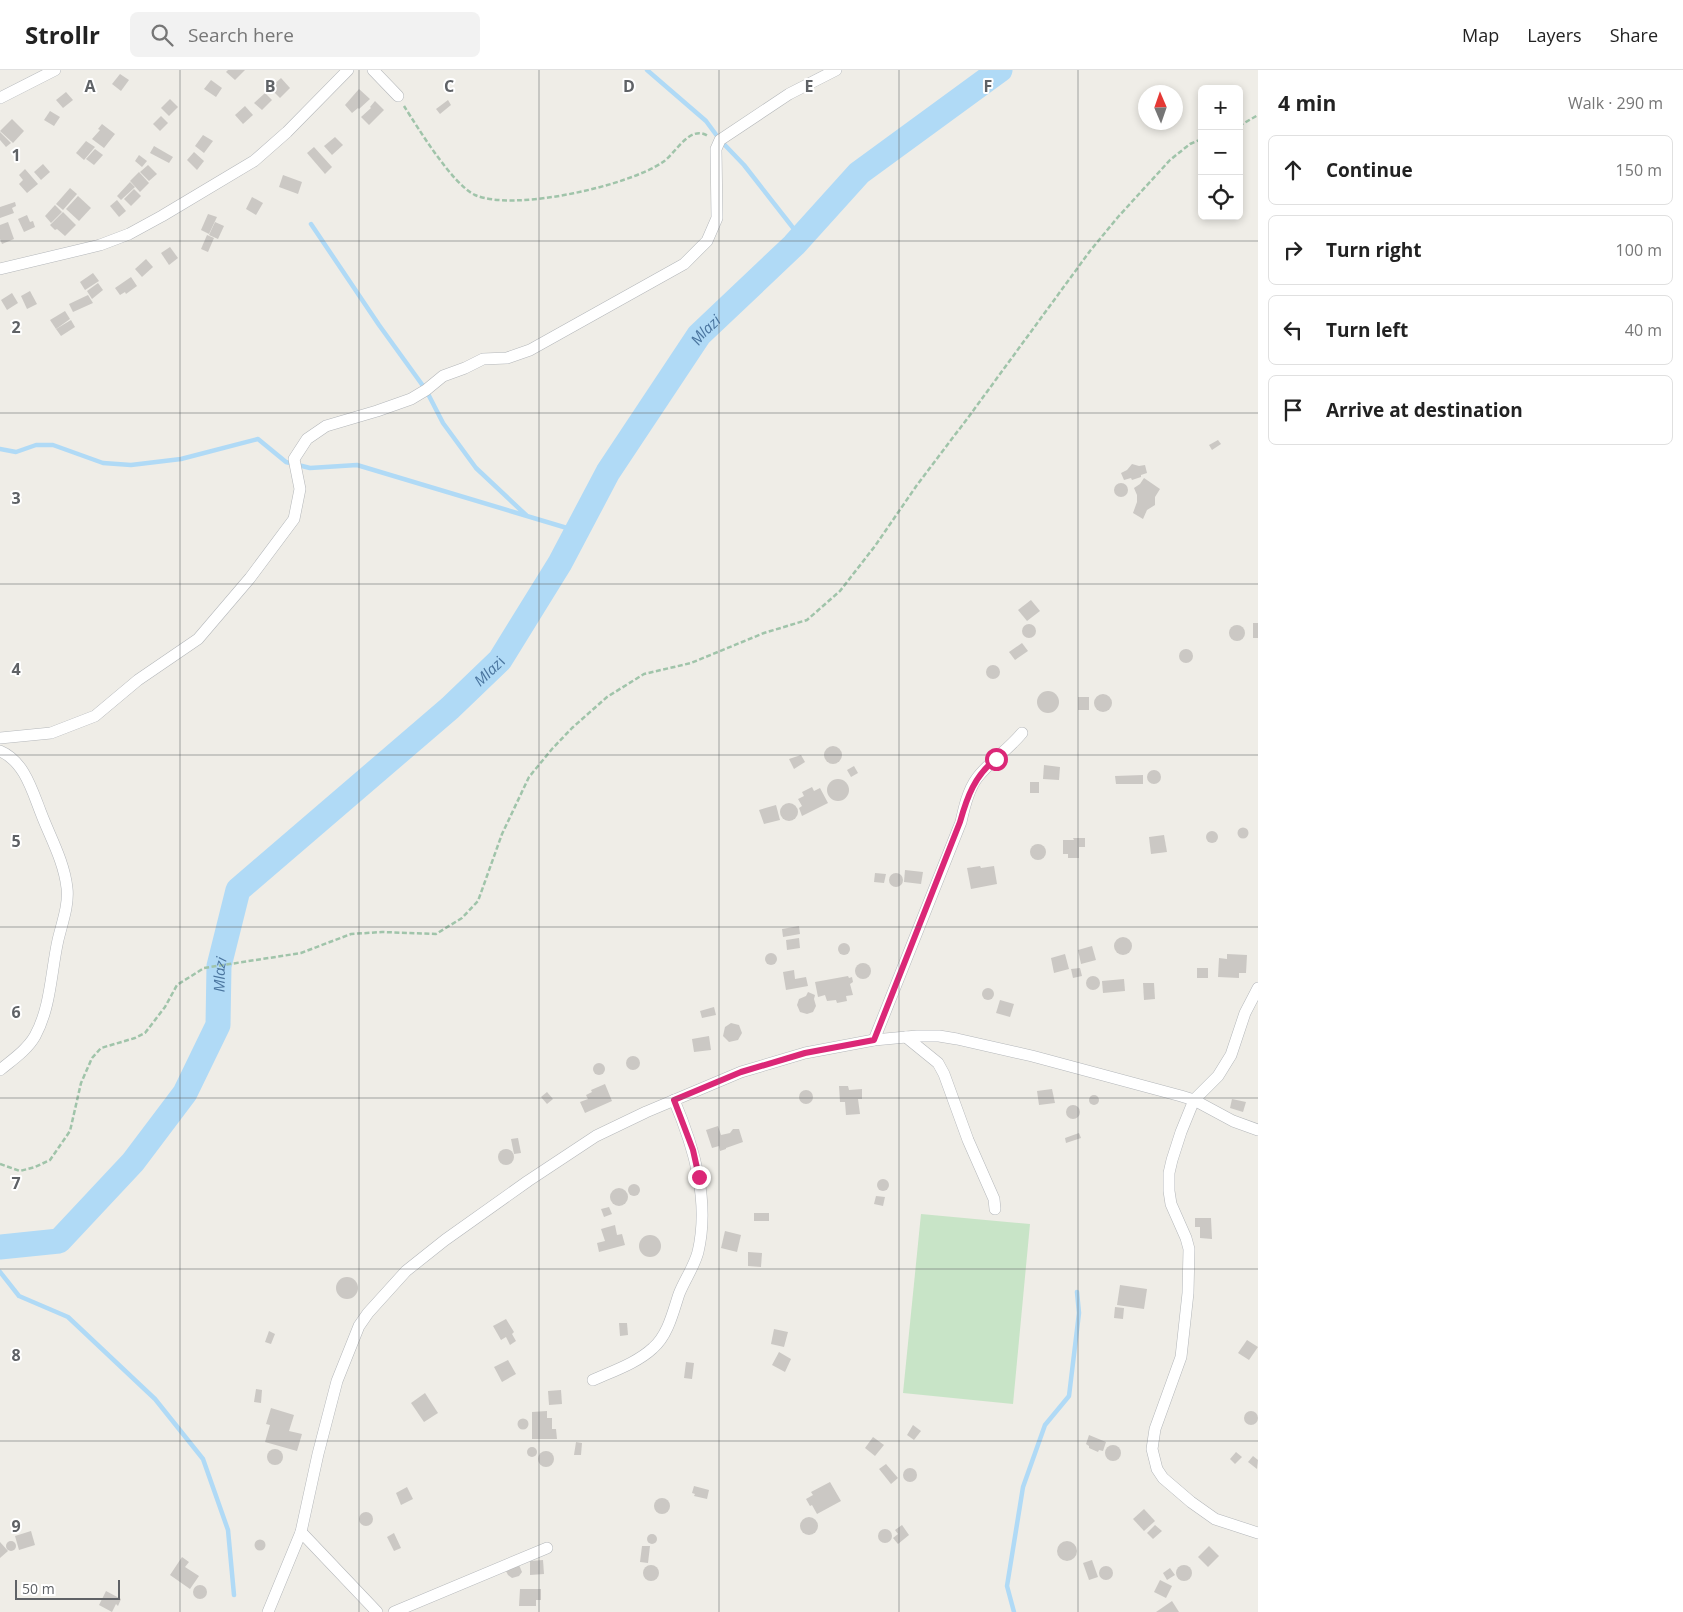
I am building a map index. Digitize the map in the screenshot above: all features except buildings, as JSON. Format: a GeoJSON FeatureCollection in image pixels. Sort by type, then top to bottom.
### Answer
{"type":"FeatureCollection","features":[{"type":"Feature","properties":{"kind":"street"},"geometry":{"type":"LineString","coordinates":[[0,98],[55,70]]}},
{"type":"Feature","properties":{"kind":"street"},"geometry":{"type":"LineString","coordinates":[[0,269],[100,245],[129,234],[162,216],[254,161],[280,138],[348,70]]}},
{"type":"Feature","properties":{"kind":"street"},"geometry":{"type":"LineString","coordinates":[[373,70],[398,96]]}},
{"type":"Feature","properties":{"kind":"street"},"geometry":{"type":"LineString","coordinates":[[0,738],[51,733],[95,716],[138,680],[198,639],[250,578],[294,519],[300,489],[294,458],[307,439],[326,426],[411,399],[443,376],[483,359],[507,358],[530,350],[684,264],[707,241],[716,218],[716,149],[720,140],[789,94],[836,70]]}},
{"type":"Feature","properties":{"kind":"street"},"geometry":{"type":"LineString","coordinates":[[874,1040],[960,822],[966,800],[976,779],[1022,733]]}},
{"type":"Feature","properties":{"kind":"street"},"geometry":{"type":"LineString","coordinates":[[0,751],[9,756],[19,766],[32,790],[60,861],[68,889],[46,1007],[39,1029],[27,1046],[0,1070]]}},
{"type":"Feature","properties":{"kind":"street"},"geometry":{"type":"LineString","coordinates":[[1258,988],[1245,1013],[1237,1041],[1226,1064],[1218,1076],[1194,1100],[1172,1160],[1168,1182],[1171,1204],[1189,1249],[1188,1293],[1181,1357],[1155,1429],[1152,1449],[1157,1469],[1163,1478],[1191,1502],[1215,1518],[1258,1533]]}},
{"type":"Feature","properties":{"kind":"street"},"geometry":{"type":"LineString","coordinates":[[268,1612],[300,1532],[337,1381],[359,1326],[380,1298],[406,1271],[445,1240],[578,1147],[618,1124],[741,1072],[805,1053],[874,1040],[939,1036],[1156,1088],[1194,1100],[1233,1122],[1258,1130]]}},
{"type":"Feature","properties":{"kind":"street"},"geometry":{"type":"LineString","coordinates":[[906,1037],[938,1063],[944,1074],[968,1140],[994,1199],[995,1209]]}},
{"type":"Feature","properties":{"kind":"street"},"geometry":{"type":"LineString","coordinates":[[593,1380],[643,1356],[659,1342],[698,1253],[701,1219],[699,1177],[693,1150],[674,1100]]}},
{"type":"Feature","properties":{"kind":"street"},"geometry":{"type":"LineString","coordinates":[[300,1532],[377,1612]]}},
{"type":"Feature","properties":{"kind":"street"},"geometry":{"type":"LineString","coordinates":[[394,1612],[547,1548]]}},
{"type":"Feature","properties":{"kind":"path"},"geometry":{"type":"LineString","coordinates":[[398,96],[430,147],[461,185],[475,194],[502,201],[569,195],[634,176],[663,162],[690,135],[697,132],[708,136],[716,149]]}},
{"type":"Feature","properties":{"kind":"path"},"geometry":{"type":"LineString","coordinates":[[1243,124],[1258,115]]}},
{"type":"Feature","properties":{"kind":"path"},"geometry":{"type":"LineString","coordinates":[[0,1164],[20,1171],[35,1168],[50,1160],[70,1131],[81,1083],[92,1058],[101,1048],[135,1038],[145,1033],[165,1006],[176,985],[204,968],[301,953],[351,934],[382,932],[436,934],[462,918],[478,902],[502,834],[529,777],[552,748],[607,697],[644,674],[691,664],[764,633],[807,620],[840,592],[1090,250],[1170,160],[1190,144],[1198,141]]}},
{"type":"Feature","properties":{"kind":"green space"},"geometry":{"type":"Polygon","coordinates":[[[921,1214],[1030,1224],[1013,1404],[903,1393],[921,1214]]]}},
{"type":"Feature","properties":{"kind":"waterway"},"geometry":{"type":"LineString","coordinates":[[647,70],[706,121],[720,140],[744,165],[801,238]]}},
{"type":"Feature","properties":{"kind":"waterway","name":"Mlazi"},"geometry":{"type":"LineString","coordinates":[[0,1247],[59,1241],[133,1162],[185,1093],[218,1025],[219,966],[238,890],[450,708],[500,660],[560,563],[608,472],[699,335],[794,245],[859,173],[1000,70]]}},
{"type":"Feature","properties":{"kind":"waterway"},"geometry":{"type":"LineString","coordinates":[[311,224],[379,325],[426,390],[443,423],[476,468],[526,515]]}},
{"type":"Feature","properties":{"kind":"waterway"},"geometry":{"type":"LineString","coordinates":[[0,449],[16,452],[36,445],[53,445],[103,463],[131,465],[181,459],[258,439],[286,462],[310,468],[357,465],[577,531]]}},
{"type":"Feature","properties":{"kind":"waterway"},"geometry":{"type":"LineString","coordinates":[[0,1272],[19,1296],[68,1317],[155,1399],[203,1459],[228,1530],[234,1595]]}},
{"type":"Feature","properties":{"kind":"waterway"},"geometry":{"type":"LineString","coordinates":[[1014,1612],[1007,1586],[1023,1487],[1045,1425],[1069,1396],[1079,1313],[1077,1292]]}},
{"type":"Feature","properties":{"kind":"route"},"geometry":{"type":"LineString","coordinates":[[699,1177],[693,1150],[674,1100],[741,1072],[805,1053],[874,1040],[960,822],[966,800],[976,779],[996,759]]}}]}
